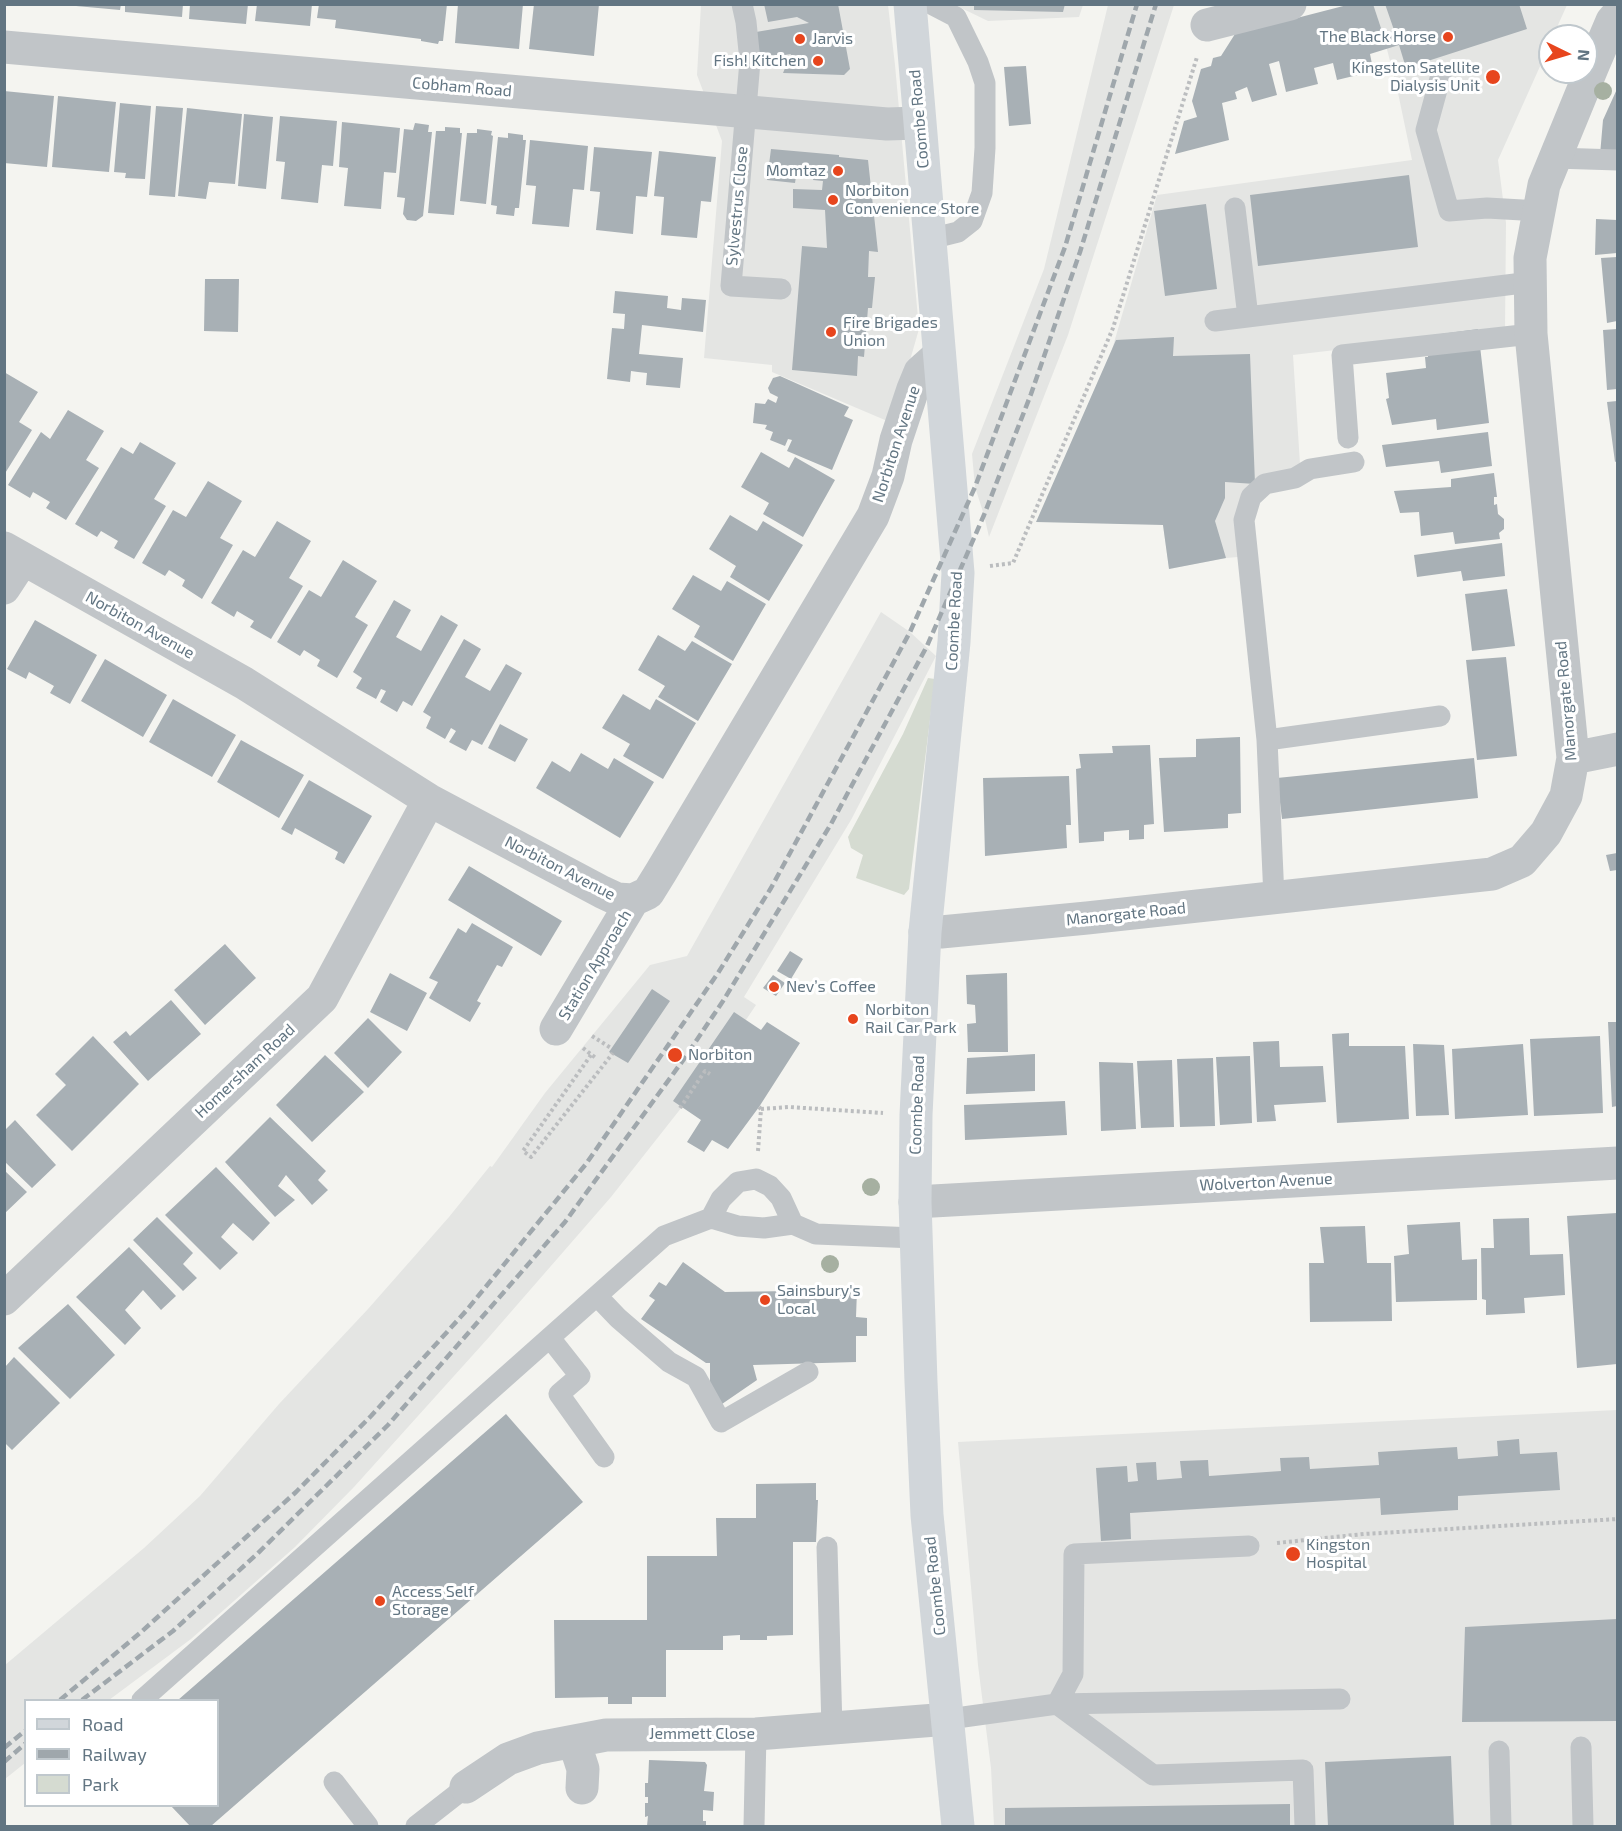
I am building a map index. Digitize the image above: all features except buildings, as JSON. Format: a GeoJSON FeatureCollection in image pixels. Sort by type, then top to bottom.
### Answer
{"type":"FeatureCollection","features":[{"type":"Feature","properties":{"kind":"main road","name":"Coombe Road"},"geometry":{"type":"LineString","coordinates":[[910,4],[958,573],[954,642],[925,932],[916,1114],[915,1202],[927,1515],[958,1827]]}},
{"type":"Feature","properties":{"kind":"street"},"geometry":{"type":"LineString","coordinates":[[1207,25],[1290,4]]}},
{"type":"Feature","properties":{"kind":"street","name":"Manorgate Road"},"geometry":{"type":"LineString","coordinates":[[925,932],[1076,919],[1492,874],[1522,861],[1546,833],[1566,796],[1573,758],[1531,334],[1530,258],[1544,185],[1612,21],[1617,14]]}},
{"type":"Feature","properties":{"kind":"street","name":"Cobham Road"},"geometry":{"type":"LineString","coordinates":[[4,46],[887,124],[919,123]]}},
{"type":"Feature","properties":{"kind":"street","name":"Norbiton Avenue"},"geometry":{"type":"LineString","coordinates":[[14,553],[244,683],[429,800],[602,892],[618,899],[633,900],[648,893],[662,872],[873,516],[885,486],[896,440],[913,388],[920,372],[939,356]]}},
{"type":"Feature","properties":{"kind":"street"},"geometry":{"type":"LineString","coordinates":[[4,588],[14,553]]}},
{"type":"Feature","properties":{"kind":"street"},"geometry":{"type":"LineString","coordinates":[[1573,758],[1617,749]]}},
{"type":"Feature","properties":{"kind":"street","name":"Homersham Road"},"geometry":{"type":"LineString","coordinates":[[4,1299],[322,998],[429,800]]}},
{"type":"Feature","properties":{"kind":"street","name":"Station Approach"},"geometry":{"type":"LineString","coordinates":[[556,1029],[633,900]]}},
{"type":"Feature","properties":{"kind":"street","name":"Wolverton Avenue"},"geometry":{"type":"LineString","coordinates":[[915,1202],[1617,1164]]}},
{"type":"Feature","properties":{"kind":"street","name":"Jemmett Close"},"geometry":{"type":"LineString","coordinates":[[466,1787],[508,1760],[538,1748],[606,1735],[756,1734],[949,1719]]}},
{"type":"Feature","properties":{"kind":"street"},"geometry":{"type":"LineString","coordinates":[[574,1741],[583,1769],[582,1788]]}},
{"type":"Feature","properties":{"kind":"lane"},"geometry":{"type":"LineString","coordinates":[[742,4],[750,61],[745,112]]}},
{"type":"Feature","properties":{"kind":"lane"},"geometry":{"type":"LineString","coordinates":[[930,239],[958,232],[972,221],[982,194],[985,148],[984,83],[978,62],[956,17],[931,4]]}},
{"type":"Feature","properties":{"kind":"lane"},"geometry":{"type":"LineString","coordinates":[[1441,75],[1426,130],[1449,210],[1487,208],[1540,211]]}},
{"type":"Feature","properties":{"kind":"lane","name":"Sylvestrus Close"},"geometry":{"type":"LineString","coordinates":[[745,112],[731,286],[781,289]]}},
{"type":"Feature","properties":{"kind":"lane"},"geometry":{"type":"LineString","coordinates":[[1555,158],[1617,160]]}},
{"type":"Feature","properties":{"kind":"lane"},"geometry":{"type":"LineString","coordinates":[[1235,208],[1248,317]]}},
{"type":"Feature","properties":{"kind":"lane"},"geometry":{"type":"LineString","coordinates":[[1215,321],[1531,282]]}},
{"type":"Feature","properties":{"kind":"lane"},"geometry":{"type":"LineString","coordinates":[[1348,438],[1342,355],[1531,334]]}},
{"type":"Feature","properties":{"kind":"lane"},"geometry":{"type":"LineString","coordinates":[[1274,898],[1267,740],[1244,520],[1251,496],[1265,484],[1295,478],[1310,469],[1354,462]]}},
{"type":"Feature","properties":{"kind":"lane"},"geometry":{"type":"LineString","coordinates":[[1267,740],[1440,716]]}},
{"type":"Feature","properties":{"kind":"lane"},"geometry":{"type":"LineString","coordinates":[[711,1218],[721,1199],[738,1182],[756,1179],[770,1186],[781,1198],[793,1224]]}},
{"type":"Feature","properties":{"kind":"lane"},"geometry":{"type":"LineString","coordinates":[[144,1699],[664,1236],[711,1218],[738,1226],[764,1228],[793,1224],[816,1234],[915,1238]]}},
{"type":"Feature","properties":{"kind":"lane"},"geometry":{"type":"LineString","coordinates":[[597,1296],[618,1318],[669,1362],[696,1377],[721,1422],[808,1372]]}},
{"type":"Feature","properties":{"kind":"lane"},"geometry":{"type":"LineString","coordinates":[[550,1338],[580,1376],[559,1394],[604,1457]]}},
{"type":"Feature","properties":{"kind":"lane"},"geometry":{"type":"LineString","coordinates":[[1057,1704],[1073,1674],[1074,1554],[1249,1546]]}},
{"type":"Feature","properties":{"kind":"lane"},"geometry":{"type":"LineString","coordinates":[[827,1547],[832,1729]]}},
{"type":"Feature","properties":{"kind":"lane"},"geometry":{"type":"LineString","coordinates":[[949,1719],[1057,1704],[1340,1699]]}},
{"type":"Feature","properties":{"kind":"lane"},"geometry":{"type":"LineString","coordinates":[[1057,1704],[1154,1775],[1303,1770],[1305,1827]]}},
{"type":"Feature","properties":{"kind":"lane"},"geometry":{"type":"LineString","coordinates":[[754,1827],[756,1734]]}},
{"type":"Feature","properties":{"kind":"lane"},"geometry":{"type":"LineString","coordinates":[[1581,1747],[1583,1827]]}},
{"type":"Feature","properties":{"kind":"lane"},"geometry":{"type":"LineString","coordinates":[[1498,1751],[1501,1827]]}},
{"type":"Feature","properties":{"kind":"lane"},"geometry":{"type":"LineString","coordinates":[[333,1782],[368,1827]]}},
{"type":"Feature","properties":{"kind":"lane"},"geometry":{"type":"LineString","coordinates":[[416,1827],[466,1787]]}},
{"type":"Feature","properties":{"kind":"path"},"geometry":{"type":"LineString","coordinates":[[958,573],[978,567],[1013,563],[1113,328],[1207,25]]}},
{"type":"Feature","properties":{"kind":"path"},"geometry":{"type":"LineString","coordinates":[[591,1055],[523,1150],[531,1157],[612,1051],[592,1036]]}},
{"type":"Feature","properties":{"kind":"path"},"geometry":{"type":"LineString","coordinates":[[680,1108],[705,1071],[710,1074]]}},
{"type":"Feature","properties":{"kind":"path"},"geometry":{"type":"LineString","coordinates":[[756,1179],[760,1108],[789,1107],[890,1113]]}},
{"type":"Feature","properties":{"kind":"path"},"geometry":{"type":"LineString","coordinates":[[1249,1546],[1364,1534],[1617,1520]]}},
{"type":"Feature","properties":{"kind":"shaded area"},"geometry":{"type":"Polygon","coordinates":[[[701,5],[888,5],[919,329],[892,423],[772,372],[772,365],[704,358],[722,141],[697,75],[701,5]]]}},
{"type":"Feature","properties":{"kind":"shaded area"},"geometry":{"type":"Polygon","coordinates":[[[955,5],[1083,5],[1079,17],[988,21],[955,5]]]}},
{"type":"Feature","properties":{"kind":"shaded area"},"geometry":{"type":"Polygon","coordinates":[[[1108,5],[1174,5],[1068,335],[989,537],[975,487],[972,454],[1044,269],[1108,5]]]}},
{"type":"Feature","properties":{"kind":"shaded area"},"geometry":{"type":"Polygon","coordinates":[[[1373,5],[1567,5],[1558,24],[1538,24],[1538,71],[1498,160],[1506,223],[1505,330],[1293,355],[1300,464],[1244,518],[1250,556],[1226,558],[1169,569],[1163,525],[1111,353],[1157,195],[1412,160],[1383,34],[1373,5]]]}},
{"type":"Feature","properties":{"kind":"shaded area"},"geometry":{"type":"Polygon","coordinates":[[[881,612],[910,632],[936,656],[851,820],[744,997],[756,1005],[719,1060],[611,1197],[490,1336],[354,1487],[295,1547],[191,1639],[110,1699],[24,1699],[24,1764],[5,1779],[5,1665],[144,1548],[200,1496],[279,1404],[368,1309],[449,1217],[490,1166],[492,1167],[545,1093],[650,965],[687,956],[881,612]]]}},
{"type":"Feature","properties":{"kind":"shaded area","name":"Kingston Hospital"},"geometry":{"type":"Polygon","coordinates":[[[1617,1410],[1617,1826],[994,1826],[991,1768],[978,1665],[958,1442],[1617,1410]]]}},
{"type":"Feature","properties":{"kind":"green space"},"geometry":{"type":"Polygon","coordinates":[[[928,678],[935,679],[909,889],[904,895],[856,878],[863,855],[851,848],[848,837],[903,734],[928,678]]]}},
{"type":"Feature","properties":{"kind":"railway"},"geometry":{"type":"LineString","coordinates":[[61,1699],[140,1633],[296,1492],[371,1416],[466,1311],[586,1164],[718,973],[771,888],[910,632],[975,487],[1065,247],[1137,4]]}},
{"type":"Feature","properties":{"kind":"railway"},"geometry":{"type":"LineString","coordinates":[[83,1699],[173,1631],[257,1554],[388,1425],[565,1222],[684,1059],[723,1001],[831,824],[927,646],[984,515],[1031,394],[1080,252],[1156,4]]}},
{"type":"Feature","properties":{"kind":"railway"},"geometry":{"type":"LineString","coordinates":[[4,1748],[24,1732]]}},
{"type":"Feature","properties":{"kind":"railway"},"geometry":{"type":"LineString","coordinates":[[4,1762],[24,1745]]}},
{"type":"Feature","properties":{"kind":"place","name":"The Black Horse"},"geometry":{"type":"Point","coordinates":[1448,37]}},
{"type":"Feature","properties":{"kind":"place","name":"Jarvis"},"geometry":{"type":"Point","coordinates":[800,39]}},
{"type":"Feature","properties":{"kind":"place","name":"Fish! Kitchen"},"geometry":{"type":"Point","coordinates":[818,61]}},
{"type":"Feature","properties":{"kind":"place","name":"Kingston Satellite Dialysis Unit"},"geometry":{"type":"Point","coordinates":[1493,77]}},
{"type":"Feature","properties":{"kind":"place","name":"Momtaz"},"geometry":{"type":"Point","coordinates":[838,171]}},
{"type":"Feature","properties":{"kind":"place","name":"Norbiton Convenience Store"},"geometry":{"type":"Point","coordinates":[833,200]}},
{"type":"Feature","properties":{"kind":"place","name":"Fire Brigades Union"},"geometry":{"type":"Point","coordinates":[831,332]}},
{"type":"Feature","properties":{"kind":"place","name":"Nev’s Coffee"},"geometry":{"type":"Point","coordinates":[774,987]}},
{"type":"Feature","properties":{"kind":"place","name":"Norbiton Rail Car Park"},"geometry":{"type":"Point","coordinates":[853,1019]}},
{"type":"Feature","properties":{"kind":"place","name":"Norbiton"},"geometry":{"type":"Point","coordinates":[675,1055]}},
{"type":"Feature","properties":{"kind":"place","name":"Sainsbury's Local"},"geometry":{"type":"Point","coordinates":[765,1300]}},
{"type":"Feature","properties":{"kind":"place","name":"Kingston Hospital"},"geometry":{"type":"Point","coordinates":[1293,1554]}},
{"type":"Feature","properties":{"kind":"place","name":"Access Self Storage"},"geometry":{"type":"Point","coordinates":[380,1601]}}]}
